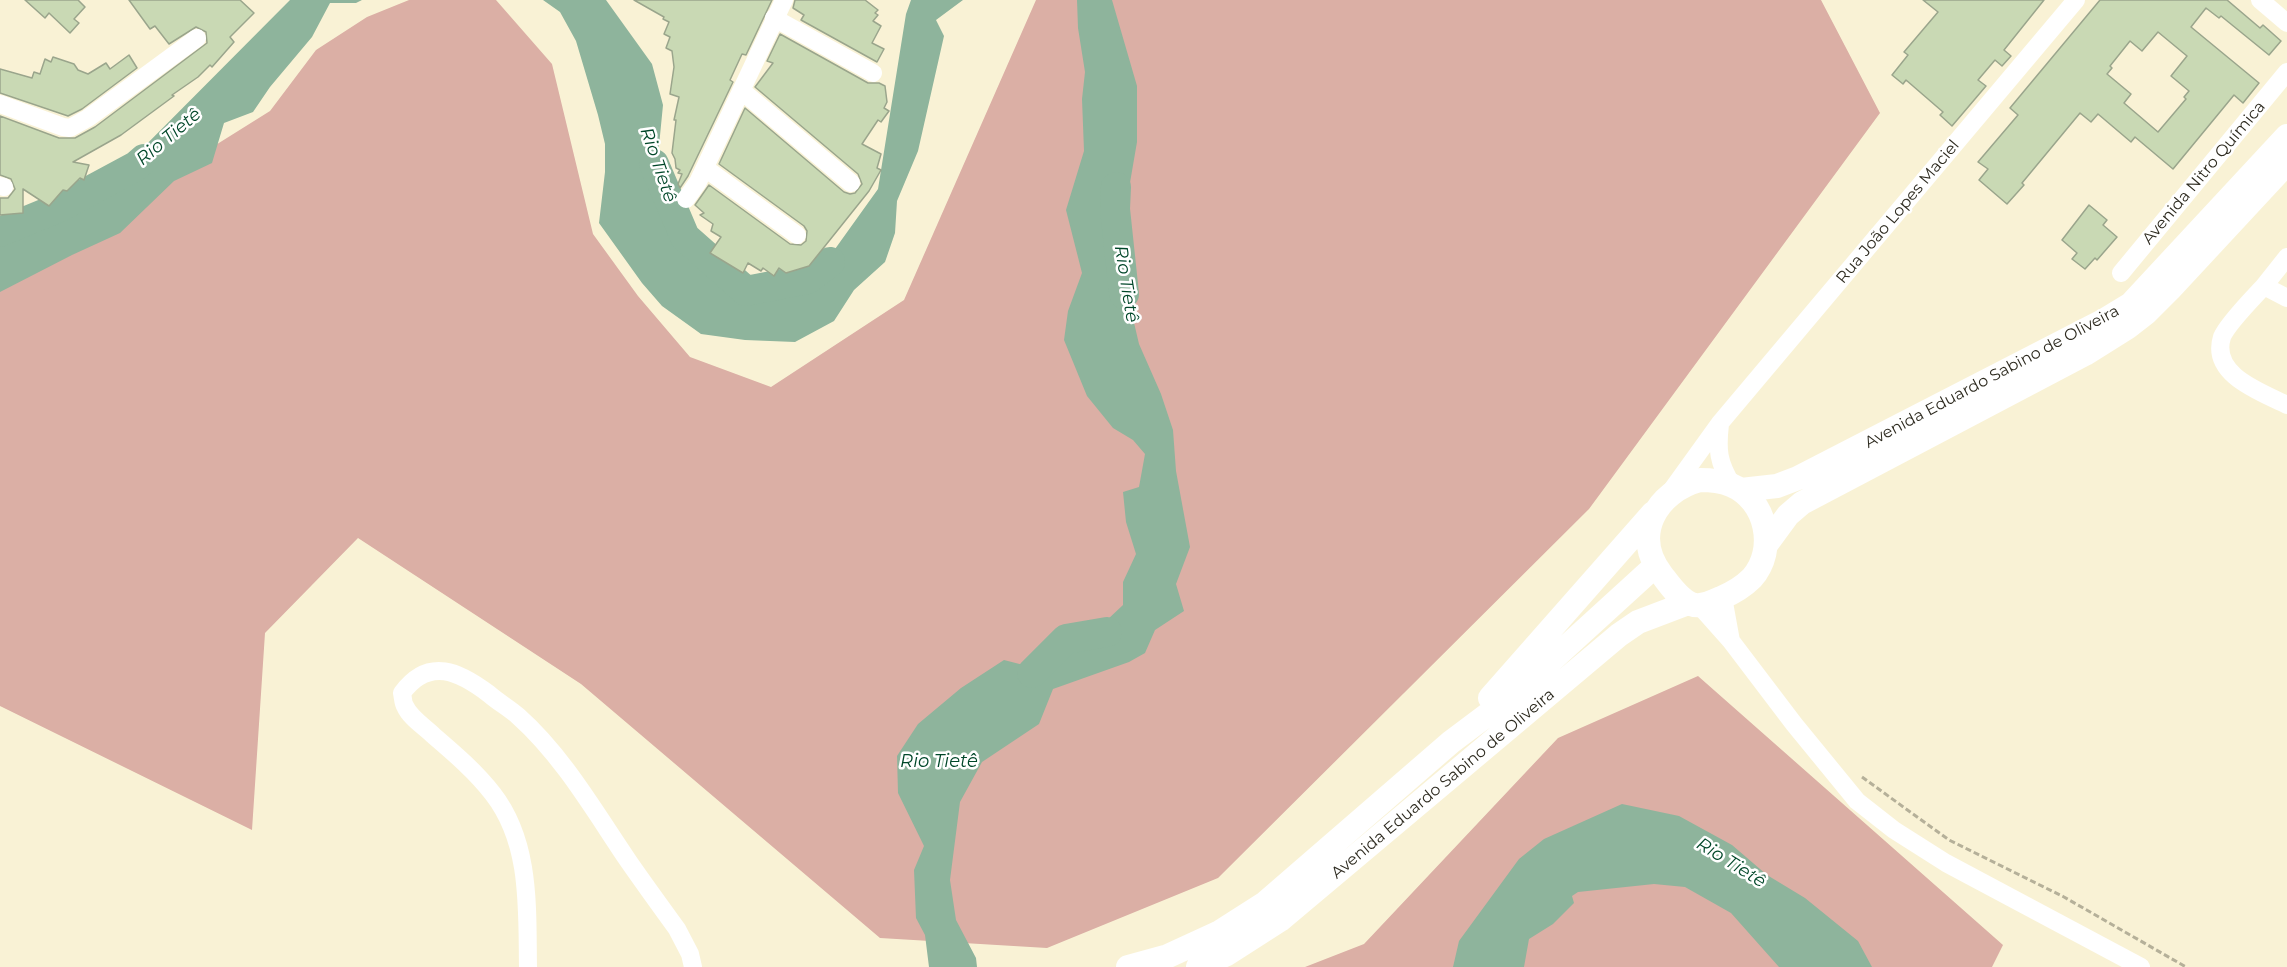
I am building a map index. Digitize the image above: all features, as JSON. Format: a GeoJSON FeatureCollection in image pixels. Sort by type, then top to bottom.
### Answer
{"type":"FeatureCollection","features":[{"type":"Feature","properties":{"kind":"main road","name":"Avenida Eduardo Sabino de Oliveira"},"geometry":{"type":"LineString","coordinates":[[1736,488],[1777,486],[1798,478],[2103,321],[2131,303],[2287,136]]}},
{"type":"Feature","properties":{"kind":"main road","name":"Avenida Eduardo Sabino de Oliveira"},"geometry":{"type":"LineString","coordinates":[[1766,545],[1788,515],[1802,503],[2085,354],[2128,327],[2170,289],[2287,163]]}},
{"type":"Feature","properties":{"kind":"main road"},"geometry":{"type":"LineString","coordinates":[[1451,742],[1670,493],[1684,484],[1700,480],[1716,480],[1736,488],[1753,501],[1766,529],[1766,545],[1762,561],[1753,576],[1741,588],[1723,597],[1694,604],[1655,566],[1649,548],[1649,529],[1655,511]]}},
{"type":"Feature","properties":{"kind":"main road"},"geometry":{"type":"LineString","coordinates":[[1451,742],[1503,703],[1655,566]]}},
{"type":"Feature","properties":{"kind":"main road","name":"Avenida Eduardo Sabino de Oliveira"},"geometry":{"type":"LineString","coordinates":[[1198,967],[1227,954],[1280,920],[1619,635],[1638,622],[1694,604]]}},
{"type":"Feature","properties":{"kind":"main road","name":"Avenida Eduardo Sabino de Oliveira"},"geometry":{"type":"LineString","coordinates":[[1128,967],[1168,956],[1218,933],[1265,903],[1451,742]]}},
{"type":"Feature","properties":{"kind":"street"},"geometry":{"type":"LineString","coordinates":[[686,199],[705,168],[784,0]]}},
{"type":"Feature","properties":{"kind":"street","name":"Rua João Lopes Maciel"},"geometry":{"type":"LineString","coordinates":[[1670,493],[1720,423],[2076,0]]}},
{"type":"Feature","properties":{"kind":"street"},"geometry":{"type":"LineString","coordinates":[[2260,0],[2287,23]]}},
{"type":"Feature","properties":{"kind":"street"},"geometry":{"type":"LineString","coordinates":[[774,18],[873,73]]}},
{"type":"Feature","properties":{"kind":"street"},"geometry":{"type":"LineString","coordinates":[[0,104],[70,128],[88,118],[196,38]]}},
{"type":"Feature","properties":{"kind":"street","name":"Avenida Nitro Química"},"geometry":{"type":"LineString","coordinates":[[2121,273],[2287,72]]}},
{"type":"Feature","properties":{"kind":"street"},"geometry":{"type":"LineString","coordinates":[[742,91],[851,183]]}},
{"type":"Feature","properties":{"kind":"street"},"geometry":{"type":"LineString","coordinates":[[705,168],[798,235]]}},
{"type":"Feature","properties":{"kind":"street"},"geometry":{"type":"LineString","coordinates":[[2287,257],[2222,336],[2221,352],[2227,370],[2244,383],[2287,405]]}},
{"type":"Feature","properties":{"kind":"street"},"geometry":{"type":"LineString","coordinates":[[2264,286],[2287,298]]}},
{"type":"Feature","properties":{"kind":"street"},"geometry":{"type":"LineString","coordinates":[[1720,423],[1719,459],[1736,488]]}},
{"type":"Feature","properties":{"kind":"street"},"geometry":{"type":"LineString","coordinates":[[1723,597],[1731,641]]}},
{"type":"Feature","properties":{"kind":"street"},"geometry":{"type":"LineString","coordinates":[[1694,604],[1731,641],[1815,751],[1857,801],[1894,830],[1946,863],[2141,967]]}},
{"type":"Feature","properties":{"kind":"street"},"geometry":{"type":"LineString","coordinates":[[528,967],[527,899],[520,850],[512,826],[494,795],[469,766],[413,717],[405,706],[402,693],[411,681],[430,672],[449,671],[467,678],[518,716],[545,745],[581,792],[677,929],[690,954],[693,967]]}},
{"type":"Feature","properties":{"kind":"path"},"geometry":{"type":"LineString","coordinates":[[1859,775],[1949,840],[2064,897],[2186,967]]}},
{"type":"Feature","properties":{"kind":"shaded area"},"geometry":{"type":"Polygon","coordinates":[[[409,0],[496,0],[552,64],[593,234],[638,296],[690,357],[771,387],[904,300],[1036,0],[1821,0],[1880,113],[1589,509],[1218,878],[1047,948],[880,938],[581,684],[358,538],[265,633],[252,830],[0,706],[0,280],[270,111],[316,50],[367,17],[409,0]]]}},
{"type":"Feature","properties":{"kind":"shaded area"},"geometry":{"type":"Polygon","coordinates":[[[1698,676],[2003,945],[1992,967],[1305,967],[1364,944],[1558,738],[1698,676]]]}},
{"type":"Feature","properties":{"kind":"water","name":"Rio Tietê"},"geometry":{"type":"Polygon","coordinates":[[[290,0],[362,0],[356,3],[330,3],[312,37],[270,87],[253,112],[224,123],[212,163],[174,181],[120,233],[0,292],[0,243],[110,181],[290,0]]]}},
{"type":"Feature","properties":{"kind":"water","name":"Rio Tietê"},"geometry":{"type":"Polygon","coordinates":[[[543,0],[606,0],[652,64],[663,105],[658,156],[671,204],[682,233],[710,274],[737,292],[766,295],[797,281],[830,256],[878,189],[906,14],[911,0],[963,0],[936,20],[944,36],[918,151],[897,201],[895,233],[885,262],[854,290],[834,321],[795,342],[745,340],[701,334],[662,306],[642,283],[599,223],[605,172],[605,144],[598,115],[576,41],[560,12],[543,0]]]}},
{"type":"Feature","properties":{"kind":"water","name":"Rio Tietê"},"geometry":{"type":"Polygon","coordinates":[[[1077,0],[1112,0],[1137,86],[1137,142],[1127,200],[1112,243],[1124,262],[1128,297],[1139,344],[1161,394],[1173,430],[1176,471],[1190,547],[1176,584],[1184,611],[1155,630],[1145,653],[1129,662],[1053,689],[1039,724],[982,762],[960,802],[950,880],[956,920],[976,958],[977,967],[929,967],[925,935],[916,918],[914,870],[924,846],[898,793],[897,756],[918,724],[961,688],[1004,660],[1035,668],[1052,651],[1083,628],[1106,621],[1123,605],[1123,582],[1136,554],[1126,522],[1123,492],[1139,487],[1145,454],[1133,440],[1113,428],[1087,396],[1064,340],[1068,311],[1082,273],[1066,210],[1084,151],[1082,99],[1085,72],[1078,28],[1077,0]]]}},
{"type":"Feature","properties":{"kind":"water","name":"Rio Tietê"},"geometry":{"type":"Polygon","coordinates":[[[1622,804],[1679,816],[1732,845],[1767,875],[1805,898],[1858,941],[1872,967],[1779,967],[1731,913],[1685,887],[1654,884],[1578,892],[1572,896],[1574,903],[1553,924],[1529,939],[1524,967],[1453,967],[1459,941],[1519,859],[1544,839],[1622,804]]]}},
{"type":"Feature","properties":{"kind":"building"},"geometry":{"type":"Polygon","coordinates":[[[25,0],[78,0],[85,7],[74,19],[79,23],[70,33],[49,13],[45,18],[25,0]]]}},
{"type":"Feature","properties":{"kind":"building"},"geometry":{"type":"Polygon","coordinates":[[[129,0],[240,0],[254,13],[230,37],[234,42],[212,67],[210,65],[198,77],[172,95],[174,96],[121,135],[73,162],[89,165],[84,180],[80,178],[67,191],[63,190],[49,206],[23,189],[23,213],[0,215],[0,198],[8,198],[15,189],[11,179],[0,175],[0,116],[59,138],[75,138],[95,127],[207,43],[206,32],[196,27],[169,44],[155,26],[150,29],[129,0]]]}},
{"type":"Feature","properties":{"kind":"building"},"geometry":{"type":"Polygon","coordinates":[[[634,0],[772,0],[746,55],[742,54],[730,80],[733,82],[680,188],[678,184],[682,174],[678,173],[680,170],[676,168],[672,153],[676,120],[674,120],[679,97],[670,94],[674,67],[672,51],[666,48],[670,37],[664,34],[669,22],[634,0]]]}},
{"type":"Feature","properties":{"kind":"building"},"geometry":{"type":"Polygon","coordinates":[[[795,0],[865,0],[878,10],[875,13],[878,15],[873,21],[881,26],[872,43],[884,49],[877,62],[801,20],[804,15],[793,8],[795,0]]]}},
{"type":"Feature","properties":{"kind":"building"},"geometry":{"type":"Polygon","coordinates":[[[1923,0],[2044,0],[2004,50],[2011,56],[2002,66],[1995,60],[1978,80],[1986,86],[1952,126],[1940,115],[1943,112],[1906,80],[1903,84],[1892,75],[1908,55],[1904,52],[1938,12],[1923,0]]]}},
{"type":"Feature","properties":{"kind":"building"},"geometry":{"type":"Polygon","coordinates":[[[2100,0],[2227,0],[2260,28],[2263,25],[2281,41],[2269,55],[2221,16],[2219,18],[2206,8],[2191,27],[2259,83],[2243,103],[2234,95],[2173,169],[2135,137],[2131,142],[2098,114],[2091,122],[2080,113],[2007,204],[1979,180],[1988,169],[1978,162],[2018,115],[2010,108],[2100,0]],[[2158,32],[2142,51],[2130,41],[2110,66],[2112,68],[2107,74],[2131,94],[2124,103],[2158,132],[2186,99],[2184,97],[2189,91],[2171,76],[2187,56],[2158,32]]]}},
{"type":"Feature","properties":{"kind":"building"},"geometry":{"type":"Polygon","coordinates":[[[780,34],[868,83],[879,83],[885,86],[887,102],[884,108],[889,111],[881,122],[878,120],[862,144],[881,154],[877,168],[881,170],[869,191],[809,266],[786,273],[779,268],[774,276],[763,268],[761,271],[748,263],[743,273],[710,253],[721,237],[711,231],[713,224],[700,215],[704,213],[695,205],[709,185],[790,244],[801,245],[806,241],[807,231],[804,226],[719,164],[745,108],[844,192],[855,193],[862,184],[858,174],[755,87],[773,63],[767,61],[780,34]]]}},
{"type":"Feature","properties":{"kind":"building"},"geometry":{"type":"Polygon","coordinates":[[[129,55],[137,68],[82,109],[68,116],[0,93],[0,69],[32,78],[34,72],[40,74],[45,59],[51,62],[53,57],[74,64],[78,70],[88,74],[106,63],[110,69],[129,55]]]}},
{"type":"Feature","properties":{"kind":"building"},"geometry":{"type":"Polygon","coordinates":[[[2089,205],[2107,220],[2103,225],[2117,237],[2097,260],[2095,258],[2085,269],[2072,259],[2077,253],[2062,240],[2089,205]]]}},
{"type":"Feature","properties":{"kind":"waterway","name":"Rio Tietê"},"geometry":{"type":"LineString","coordinates":[[0,232],[58,208],[136,166],[144,159]]}},
{"type":"Feature","properties":{"kind":"waterway","name":"Rio Tietê"},"geometry":{"type":"LineString","coordinates":[[654,164],[685,237],[746,291],[808,279],[830,262]]}},
{"type":"Feature","properties":{"kind":"waterway","name":"Rio Tietê"},"geometry":{"type":"LineString","coordinates":[[1116,187],[1115,209],[1124,294]]}},
{"type":"Feature","properties":{"kind":"waterway","name":"Rio Tietê"},"geometry":{"type":"LineString","coordinates":[[1032,673],[1066,639],[1107,632]]}}]}
